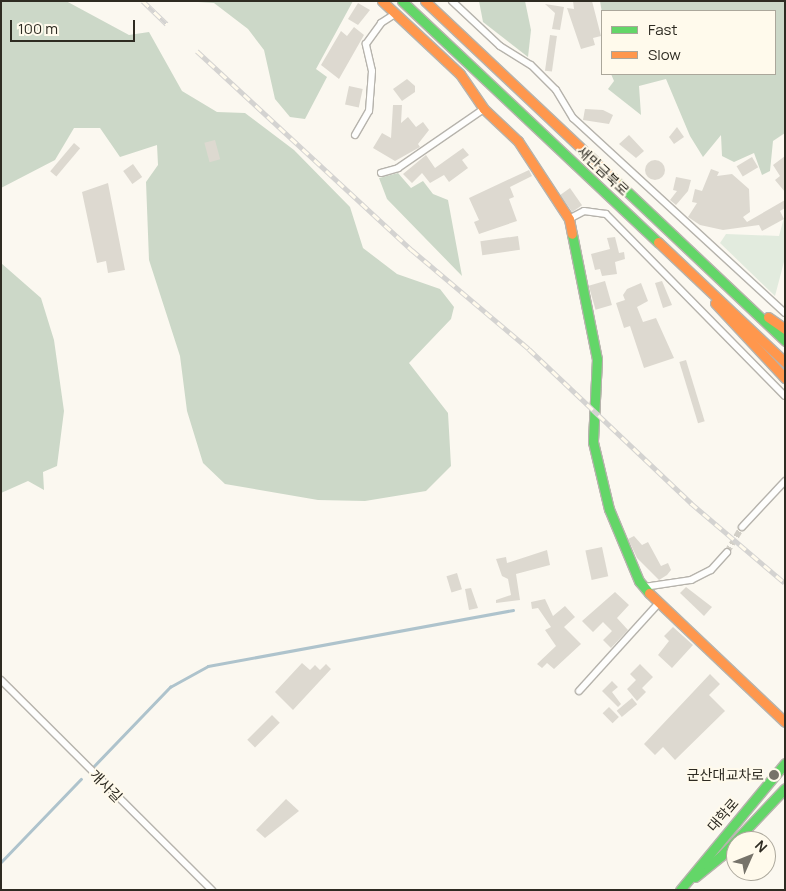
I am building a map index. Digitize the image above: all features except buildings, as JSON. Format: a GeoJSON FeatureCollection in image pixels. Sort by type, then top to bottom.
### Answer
{"type":"FeatureCollection","features":[{"type":"Feature","properties":{"kind":"main road"},"geometry":{"type":"LineString","coordinates":[[382,1],[460,74],[484,109],[518,141],[569,218],[598,359],[593,442],[609,509],[644,587],[658,604],[785,722]]}},
{"type":"Feature","properties":{"kind":"main road","name":"새만금북로"},"geometry":{"type":"LineString","coordinates":[[402,1],[785,362]]}},
{"type":"Feature","properties":{"kind":"main road","name":"새만금북로"},"geometry":{"type":"LineString","coordinates":[[425,1],[785,341]]}},
{"type":"Feature","properties":{"kind":"main road"},"geometry":{"type":"LineString","coordinates":[[698,279],[722,312],[785,378]]}},
{"type":"Feature","properties":{"kind":"main road"},"geometry":{"type":"LineString","coordinates":[[737,296],[785,329]]}},
{"type":"Feature","properties":{"kind":"main road","name":"대학로"},"geometry":{"type":"LineString","coordinates":[[682,888],[785,763]]}},
{"type":"Feature","properties":{"kind":"main road","name":"대학로"},"geometry":{"type":"LineString","coordinates":[[682,888],[721,856],[785,788]]}},
{"type":"Feature","properties":{"kind":"street"},"geometry":{"type":"LineString","coordinates":[[452,1],[500,46],[531,65],[556,90],[573,118],[785,313]]}},
{"type":"Feature","properties":{"kind":"street"},"geometry":{"type":"LineString","coordinates":[[355,135],[369,111],[372,71],[366,44],[381,23],[395,14]]}},
{"type":"Feature","properties":{"kind":"street"},"geometry":{"type":"LineString","coordinates":[[381,173],[407,163],[484,109]]}},
{"type":"Feature","properties":{"kind":"street"},"geometry":{"type":"LineString","coordinates":[[569,218],[584,211],[606,214],[785,396]]}},
{"type":"Feature","properties":{"kind":"street"},"geometry":{"type":"LineString","coordinates":[[742,527],[785,481]]}},
{"type":"Feature","properties":{"kind":"street"},"geometry":{"type":"LineString","coordinates":[[644,587],[691,580],[711,570],[727,552]]}},
{"type":"Feature","properties":{"kind":"street"},"geometry":{"type":"LineString","coordinates":[[579,692],[658,604]]}},
{"type":"Feature","properties":{"kind":"street","name":"개사길"},"geometry":{"type":"LineString","coordinates":[[1,680],[212,890]]}},
{"type":"Feature","properties":{"kind":"shaded area"},"geometry":{"type":"Polygon","coordinates":[[[785,214],[785,258],[775,296],[720,243],[726,234],[779,236],[785,214]]]}},
{"type":"Feature","properties":{"kind":"green space"},"geometry":{"type":"Polygon","coordinates":[[[1,1],[66,1],[129,35],[149,32],[182,91],[217,112],[245,113],[294,150],[350,207],[363,248],[397,274],[440,289],[454,307],[451,319],[409,363],[448,413],[451,466],[426,491],[365,501],[318,500],[225,484],[203,463],[187,411],[180,356],[149,260],[146,182],[158,165],[157,145],[120,157],[100,128],[74,128],[55,160],[1,188],[1,1]]]}},
{"type":"Feature","properties":{"kind":"green space"},"geometry":{"type":"Polygon","coordinates":[[[353,1],[316,69],[327,77],[305,119],[290,117],[275,99],[264,50],[248,29],[214,3],[198,2],[353,1]]]}},
{"type":"Feature","properties":{"kind":"green space"},"geometry":{"type":"Polygon","coordinates":[[[479,1],[525,1],[531,30],[528,57],[483,22],[479,1]]]}},
{"type":"Feature","properties":{"kind":"green space"},"geometry":{"type":"Polygon","coordinates":[[[600,1],[785,1],[785,133],[773,141],[770,171],[762,175],[754,153],[734,162],[722,156],[721,135],[703,157],[690,136],[666,79],[639,86],[641,115],[608,89],[614,81],[611,75],[776,75],[776,10],[602,10],[600,1]]]}},
{"type":"Feature","properties":{"kind":"green space"},"geometry":{"type":"Polygon","coordinates":[[[398,173],[411,188],[423,181],[433,194],[448,200],[462,276],[387,199],[379,178],[398,173]]]}},
{"type":"Feature","properties":{"kind":"green space"},"geometry":{"type":"Polygon","coordinates":[[[1,263],[41,298],[54,340],[64,411],[57,466],[43,472],[44,490],[28,481],[1,493],[1,263]]]}},
{"type":"Feature","properties":{"kind":"waterway"},"geometry":{"type":"LineString","coordinates":[[94,766],[170,687],[208,666],[513,610]]}},
{"type":"Feature","properties":{"kind":"waterway"},"geometry":{"type":"LineString","coordinates":[[1,862],[81,779]]}},
{"type":"Feature","properties":{"kind":"tunnel"},"geometry":{"type":"LineString","coordinates":[[727,552],[742,527]]}},
{"type":"Feature","properties":{"kind":"railway"},"geometry":{"type":"LineString","coordinates":[[143,1],[167,24]]}},
{"type":"Feature","properties":{"kind":"railway"},"geometry":{"type":"LineString","coordinates":[[197,51],[412,250],[529,349],[691,503],[785,583]]}},
{"type":"Feature","properties":{"kind":"traffic: fast"},"geometry":{"type":"LineString","coordinates":[[402,1],[658,242]]}},
{"type":"Feature","properties":{"kind":"traffic: fast"},"geometry":{"type":"LineString","coordinates":[[616,181],[785,341]]}},
{"type":"Feature","properties":{"kind":"traffic: fast"},"geometry":{"type":"LineString","coordinates":[[572,234],[597,359],[593,442],[609,509],[639,581],[649,593]]}},
{"type":"Feature","properties":{"kind":"traffic: fast"},"geometry":{"type":"LineString","coordinates":[[680,890],[785,763]]}},
{"type":"Feature","properties":{"kind":"traffic: fast"},"geometry":{"type":"LineString","coordinates":[[695,877],[721,856],[785,788]]}},
{"type":"Feature","properties":{"kind":"traffic: slow"},"geometry":{"type":"LineString","coordinates":[[382,1],[460,74],[484,109],[518,141],[569,219],[572,234]]}},
{"type":"Feature","properties":{"kind":"traffic: slow"},"geometry":{"type":"LineString","coordinates":[[425,1],[616,181]]}},
{"type":"Feature","properties":{"kind":"traffic: slow"},"geometry":{"type":"LineString","coordinates":[[658,242],[785,362]]}},
{"type":"Feature","properties":{"kind":"traffic: slow"},"geometry":{"type":"LineString","coordinates":[[715,303],[785,378]]}},
{"type":"Feature","properties":{"kind":"traffic: slow"},"geometry":{"type":"LineString","coordinates":[[768,317],[785,329]]}},
{"type":"Feature","properties":{"kind":"traffic: slow"},"geometry":{"type":"LineString","coordinates":[[649,593],[785,722]]}},
{"type":"Feature","properties":{"kind":"place","name":"군산대교차로"},"geometry":{"type":"Point","coordinates":[774,775]}}]}
